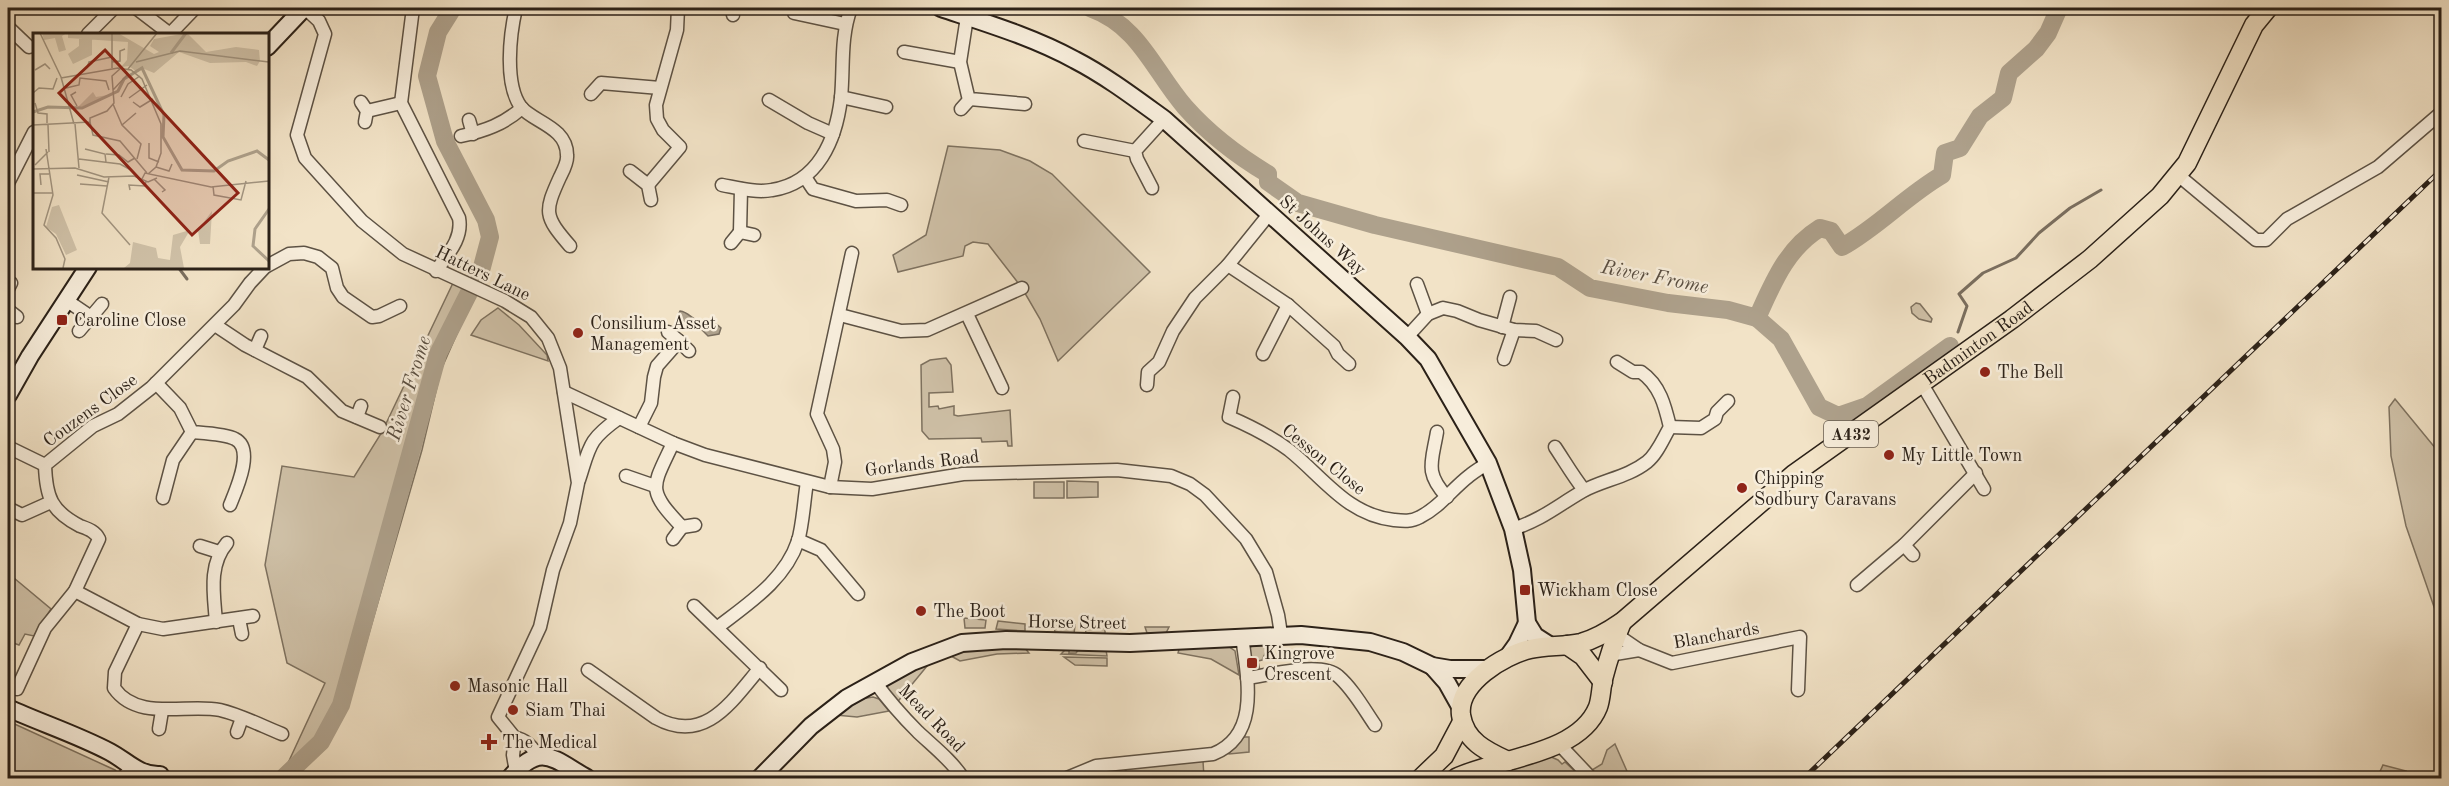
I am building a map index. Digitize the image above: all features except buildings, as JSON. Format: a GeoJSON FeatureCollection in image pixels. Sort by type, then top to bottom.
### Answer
{"type":"FeatureCollection","features":[{"type":"Feature","properties":{"kind":"main road","name":"Badminton Road"},"geometry":{"type":"LineString","coordinates":[[1558,645],[1582,642],[1615,630],[1794,474],[1922,384],[2090,259],[2160,196],[2187,163],[2254,25],[2268,8]]}},
{"type":"Feature","properties":{"kind":"main road"},"geometry":{"type":"LineString","coordinates":[[1456,778],[1558,743],[1578,732],[1590,720],[1598,706],[1615,630]]}},
{"type":"Feature","properties":{"kind":"main road"},"geometry":{"type":"LineString","coordinates":[[1558,645],[1583,656],[1603,682]]}},
{"type":"Feature","properties":{"kind":"main road","name":"A432"},"geometry":{"type":"LineString","coordinates":[[1421,778],[1444,756],[1461,715],[1467,692],[1487,669],[1527,649],[1558,645]]}},
{"type":"Feature","properties":{"kind":"main road"},"geometry":{"type":"LineString","coordinates":[[1461,715],[1467,734],[1477,744],[1508,761]]}},
{"type":"Feature","properties":{"kind":"street"},"geometry":{"type":"LineString","coordinates":[[89,33],[114,8]]}},
{"type":"Feature","properties":{"kind":"street"},"geometry":{"type":"LineString","coordinates":[[136,8],[169,33]]}},
{"type":"Feature","properties":{"kind":"street"},"geometry":{"type":"LineString","coordinates":[[171,33],[195,8]]}},
{"type":"Feature","properties":{"kind":"street"},"geometry":{"type":"LineString","coordinates":[[268,46],[305,8]]}},
{"type":"Feature","properties":{"kind":"street","name":"Hatters Lane"},"geometry":{"type":"LineString","coordinates":[[305,8],[319,21],[325,34],[297,135],[305,158],[362,221],[403,254],[505,301],[531,317],[548,338],[560,368],[578,483],[570,523],[553,570],[540,627],[499,719],[515,738]]}},
{"type":"Feature","properties":{"kind":"street"},"geometry":{"type":"LineString","coordinates":[[413,8],[401,103],[459,218],[461,229],[436,271]]}},
{"type":"Feature","properties":{"kind":"street"},"geometry":{"type":"LineString","coordinates":[[516,8],[510,82],[522,108],[553,129],[564,145],[567,155],[564,171],[548,201],[548,230],[570,246]]}},
{"type":"Feature","properties":{"kind":"street"},"geometry":{"type":"LineString","coordinates":[[648,185],[680,147],[663,130],[657,119],[656,105],[677,30],[678,8]]}},
{"type":"Feature","properties":{"kind":"street"},"geometry":{"type":"LineString","coordinates":[[722,185],[741,189],[771,190],[785,187],[805,177],[821,160],[833,134],[841,97],[845,24],[851,8]]}},
{"type":"Feature","properties":{"kind":"street","name":"St Johns Way"},"geometry":{"type":"LineString","coordinates":[[941,8],[1040,43],[1076,60],[1122,88],[1164,118],[1407,337],[1428,359],[1488,463],[1513,529],[1522,570],[1527,623]]}},
{"type":"Feature","properties":{"kind":"street"},"geometry":{"type":"LineString","coordinates":[[794,13],[845,24]]}},
{"type":"Feature","properties":{"kind":"street"},"geometry":{"type":"LineString","coordinates":[[967,17],[960,62],[966,92],[970,99]]}},
{"type":"Feature","properties":{"kind":"street"},"geometry":{"type":"LineString","coordinates":[[8,27],[29,47]]}},
{"type":"Feature","properties":{"kind":"street"},"geometry":{"type":"LineString","coordinates":[[904,52],[960,62]]}},
{"type":"Feature","properties":{"kind":"street"},"geometry":{"type":"LineString","coordinates":[[591,94],[601,83],[660,88]]}},
{"type":"Feature","properties":{"kind":"street"},"geometry":{"type":"LineString","coordinates":[[841,97],[886,107]]}},
{"type":"Feature","properties":{"kind":"street"},"geometry":{"type":"LineString","coordinates":[[970,99],[1025,104]]}},
{"type":"Feature","properties":{"kind":"street"},"geometry":{"type":"LineString","coordinates":[[961,109],[970,99]]}},
{"type":"Feature","properties":{"kind":"street"},"geometry":{"type":"LineString","coordinates":[[769,100],[808,123],[833,134]]}},
{"type":"Feature","properties":{"kind":"street"},"geometry":{"type":"LineString","coordinates":[[365,111],[401,103]]}},
{"type":"Feature","properties":{"kind":"street"},"geometry":{"type":"LineString","coordinates":[[469,120],[467,135],[499,125],[522,108]]}},
{"type":"Feature","properties":{"kind":"street"},"geometry":{"type":"LineString","coordinates":[[2178,175],[2256,240],[2266,240],[2287,219],[2378,167],[2442,112]]}},
{"type":"Feature","properties":{"kind":"street"},"geometry":{"type":"LineString","coordinates":[[1135,151],[1164,118]]}},
{"type":"Feature","properties":{"kind":"street"},"geometry":{"type":"LineString","coordinates":[[8,183],[33,134]]}},
{"type":"Feature","properties":{"kind":"street"},"geometry":{"type":"LineString","coordinates":[[1084,141],[1135,151]]}},
{"type":"Feature","properties":{"kind":"street"},"geometry":{"type":"LineString","coordinates":[[1135,151],[1152,188]]}},
{"type":"Feature","properties":{"kind":"street"},"geometry":{"type":"LineString","coordinates":[[630,171],[648,185],[651,200]]}},
{"type":"Feature","properties":{"kind":"street"},"geometry":{"type":"LineString","coordinates":[[805,177],[813,189],[856,201],[887,200],[901,205]]}},
{"type":"Feature","properties":{"kind":"street"},"geometry":{"type":"LineString","coordinates":[[731,243],[740,232],[741,189]]}},
{"type":"Feature","properties":{"kind":"street"},"geometry":{"type":"LineString","coordinates":[[1147,385],[1148,372],[1159,362],[1183,314],[1195,298],[1228,265],[1270,213]]}},
{"type":"Feature","properties":{"kind":"street"},"geometry":{"type":"LineString","coordinates":[[740,232],[754,235]]}},
{"type":"Feature","properties":{"kind":"street","name":"Couzens Close"},"geometry":{"type":"LineString","coordinates":[[268,265],[289,254],[304,253],[318,257],[332,268],[337,288],[343,297],[372,317],[400,306]]}},
{"type":"Feature","properties":{"kind":"street"},"geometry":{"type":"LineString","coordinates":[[830,487],[835,462],[833,449],[817,414],[852,253]]}},
{"type":"Feature","properties":{"kind":"street"},"geometry":{"type":"LineString","coordinates":[[1228,265],[1288,305],[1334,346],[1338,354],[1349,364]]}},
{"type":"Feature","properties":{"kind":"street"},"geometry":{"type":"LineString","coordinates":[[8,395],[87,268]]}},
{"type":"Feature","properties":{"kind":"street","name":"Couzens Close"},"geometry":{"type":"LineString","coordinates":[[45,465],[93,426],[118,414],[156,383],[234,305],[264,268]]}},
{"type":"Feature","properties":{"kind":"street"},"geometry":{"type":"LineString","coordinates":[[1417,285],[1428,314]]}},
{"type":"Feature","properties":{"kind":"street"},"geometry":{"type":"LineString","coordinates":[[840,315],[872,326],[901,332],[927,330],[1022,288]]}},
{"type":"Feature","properties":{"kind":"street"},"geometry":{"type":"LineString","coordinates":[[1504,359],[1510,297]]}},
{"type":"Feature","properties":{"kind":"street"},"geometry":{"type":"LineString","coordinates":[[66,300],[91,317]]}},
{"type":"Feature","properties":{"kind":"street"},"geometry":{"type":"LineString","coordinates":[[79,331],[102,304]]}},
{"type":"Feature","properties":{"kind":"street"},"geometry":{"type":"LineString","coordinates":[[1263,354],[1288,305]]}},
{"type":"Feature","properties":{"kind":"street"},"geometry":{"type":"LineString","coordinates":[[1407,337],[1428,314],[1443,308],[1508,328],[1536,331],[1547,341]]}},
{"type":"Feature","properties":{"kind":"street"},"geometry":{"type":"LineString","coordinates":[[967,314],[1002,388]]}},
{"type":"Feature","properties":{"kind":"street"},"geometry":{"type":"LineString","coordinates":[[215,325],[255,350],[307,377],[319,387],[333,405],[359,411],[380,428]]}},
{"type":"Feature","properties":{"kind":"street"},"geometry":{"type":"LineString","coordinates":[[668,332],[689,351]]}},
{"type":"Feature","properties":{"kind":"street"},"geometry":{"type":"LineString","coordinates":[[255,350],[261,336]]}},
{"type":"Feature","properties":{"kind":"street"},"geometry":{"type":"LineString","coordinates":[[639,427],[651,403],[657,366],[679,341]]}},
{"type":"Feature","properties":{"kind":"street"},"geometry":{"type":"LineString","coordinates":[[1513,529],[1538,521],[1584,490],[1637,469],[1649,460],[1670,427],[1657,388],[1641,372],[1633,372],[1617,362]]}},
{"type":"Feature","properties":{"kind":"street","name":"Couzens Close"},"geometry":{"type":"LineString","coordinates":[[156,383],[180,408],[192,432]]}},
{"type":"Feature","properties":{"kind":"street"},"geometry":{"type":"LineString","coordinates":[[1922,384],[1984,489]]}},
{"type":"Feature","properties":{"kind":"street","name":"Gorlands Road"},"geometry":{"type":"LineString","coordinates":[[564,392],[673,443],[738,465],[830,487],[872,489],[963,474],[1117,470],[1172,476],[1190,484],[1205,495],[1246,539],[1266,572],[1281,634]]}},
{"type":"Feature","properties":{"kind":"street","name":"Cesson Close"},"geometry":{"type":"LineString","coordinates":[[1233,397],[1229,417],[1276,441],[1301,460],[1342,499],[1358,510],[1382,518],[1407,522],[1430,512],[1469,475],[1488,463]]}},
{"type":"Feature","properties":{"kind":"street"},"geometry":{"type":"LineString","coordinates":[[1670,427],[1701,428],[1715,419],[1717,412],[1728,401]]}},
{"type":"Feature","properties":{"kind":"street"},"geometry":{"type":"LineString","coordinates":[[578,483],[592,442],[598,433],[619,418]]}},
{"type":"Feature","properties":{"kind":"street"},"geometry":{"type":"LineString","coordinates":[[163,498],[173,460],[192,432],[235,439],[242,445],[245,455],[230,506]]}},
{"type":"Feature","properties":{"kind":"street"},"geometry":{"type":"LineString","coordinates":[[1437,432],[1431,474],[1435,484],[1447,497]]}},
{"type":"Feature","properties":{"kind":"street"},"geometry":{"type":"LineString","coordinates":[[673,443],[655,486],[660,503],[682,526]]}},
{"type":"Feature","properties":{"kind":"street","name":"Couzens Close"},"geometry":{"type":"LineString","coordinates":[[8,447],[45,465]]}},
{"type":"Feature","properties":{"kind":"street"},"geometry":{"type":"LineString","coordinates":[[1554,447],[1584,490]]}},
{"type":"Feature","properties":{"kind":"street","name":"Couzens Close"},"geometry":{"type":"LineString","coordinates":[[45,465],[45,480],[51,502]]}},
{"type":"Feature","properties":{"kind":"street"},"geometry":{"type":"LineString","coordinates":[[1857,585],[1904,545],[1976,473]]}},
{"type":"Feature","properties":{"kind":"street"},"geometry":{"type":"LineString","coordinates":[[626,476],[655,486]]}},
{"type":"Feature","properties":{"kind":"street"},"geometry":{"type":"LineString","coordinates":[[718,627],[765,590],[785,567],[798,540],[807,482]]}},
{"type":"Feature","properties":{"kind":"street"},"geometry":{"type":"LineString","coordinates":[[8,508],[22,515],[51,502],[68,519],[94,532],[99,539],[75,591],[45,628],[39,647],[17,689]]}},
{"type":"Feature","properties":{"kind":"street"},"geometry":{"type":"LineString","coordinates":[[682,526],[695,525]]}},
{"type":"Feature","properties":{"kind":"street"},"geometry":{"type":"LineString","coordinates":[[674,539],[682,526]]}},
{"type":"Feature","properties":{"kind":"street"},"geometry":{"type":"LineString","coordinates":[[798,540],[821,550],[858,594]]}},
{"type":"Feature","properties":{"kind":"street"},"geometry":{"type":"LineString","coordinates":[[1904,545],[1913,555]]}},
{"type":"Feature","properties":{"kind":"street"},"geometry":{"type":"LineString","coordinates":[[200,546],[223,548],[213,585],[216,622]]}},
{"type":"Feature","properties":{"kind":"street"},"geometry":{"type":"LineString","coordinates":[[75,591],[138,624],[163,629],[239,620],[253,616]]}},
{"type":"Feature","properties":{"kind":"street"},"geometry":{"type":"LineString","coordinates":[[694,606],[781,690]]}},
{"type":"Feature","properties":{"kind":"street"},"geometry":{"type":"LineString","coordinates":[[239,620],[242,634]]}},
{"type":"Feature","properties":{"kind":"street"},"geometry":{"type":"LineString","coordinates":[[1527,623],[1535,636],[1558,645]]}},
{"type":"Feature","properties":{"kind":"street"},"geometry":{"type":"LineString","coordinates":[[1507,658],[1527,623]]}},
{"type":"Feature","properties":{"kind":"street"},"geometry":{"type":"LineString","coordinates":[[138,624],[115,672],[114,688],[122,698],[162,711],[204,708],[222,711],[282,734]]}},
{"type":"Feature","properties":{"kind":"street","name":"Blanchards"},"geometry":{"type":"LineString","coordinates":[[1615,630],[1639,650],[1672,663],[1682,663],[1800,637],[1798,690]]}},
{"type":"Feature","properties":{"kind":"street","name":"Horse Street"},"geometry":{"type":"LineString","coordinates":[[760,778],[818,720],[875,682],[932,652],[973,641],[1130,643],[1281,634],[1370,642],[1403,652],[1432,666],[1462,670],[1487,669]]}},
{"type":"Feature","properties":{"kind":"street"},"geometry":{"type":"LineString","coordinates":[[1066,778],[1096,766],[1213,754],[1222,750],[1246,722],[1247,678],[1242,636]]}},
{"type":"Feature","properties":{"kind":"street"},"geometry":{"type":"LineString","coordinates":[[26,642],[39,647]]}},
{"type":"Feature","properties":{"kind":"street"},"geometry":{"type":"LineString","coordinates":[[1610,655],[1639,650]]}},
{"type":"Feature","properties":{"kind":"street","name":"Horse Street"},"geometry":{"type":"LineString","coordinates":[[1432,666],[1447,683],[1461,715]]}},
{"type":"Feature","properties":{"kind":"street"},"geometry":{"type":"LineString","coordinates":[[588,670],[656,718],[685,728],[706,722],[723,712],[760,668]]}},
{"type":"Feature","properties":{"kind":"street"},"geometry":{"type":"LineString","coordinates":[[1247,678],[1307,669],[1330,670],[1371,711],[1375,725]]}},
{"type":"Feature","properties":{"kind":"street","name":"Mead Road"},"geometry":{"type":"LineString","coordinates":[[875,682],[889,701],[918,732],[943,754],[963,778]]}},
{"type":"Feature","properties":{"kind":"street"},"geometry":{"type":"LineString","coordinates":[[8,708],[111,753],[128,775],[146,774],[164,777]]}},
{"type":"Feature","properties":{"kind":"street"},"geometry":{"type":"LineString","coordinates":[[159,729],[162,711]]}},
{"type":"Feature","properties":{"kind":"street"},"geometry":{"type":"LineString","coordinates":[[237,732],[242,718]]}},
{"type":"Feature","properties":{"kind":"street"},"geometry":{"type":"LineString","coordinates":[[513,775],[515,738],[521,738],[530,745],[537,756]]}},
{"type":"Feature","properties":{"kind":"street"},"geometry":{"type":"LineString","coordinates":[[1558,743],[1591,778]]}},
{"type":"Feature","properties":{"kind":"street"},"geometry":{"type":"LineString","coordinates":[[513,775],[537,756],[550,757],[587,778]]}},
{"type":"Feature","properties":{"kind":"shaded area"},"geometry":{"type":"Polygon","coordinates":[[[948,146],[1000,150],[1030,161],[1052,174],[1150,272],[1058,361],[1040,319],[1022,288],[988,244],[973,242],[965,246],[963,256],[898,272],[893,255],[926,235],[948,146]]]}},
{"type":"Feature","properties":{"kind":"shaded area"},"geometry":{"type":"Polygon","coordinates":[[[453,283],[475,293],[441,370],[422,450],[348,706],[324,745],[298,771],[288,763],[325,683],[287,663],[265,565],[282,466],[354,477],[382,432],[453,283]]]}},
{"type":"Feature","properties":{"kind":"shaded area"},"geometry":{"type":"Polygon","coordinates":[[[1916,303],[1920,304],[1932,319],[1931,322],[1919,319],[1912,313],[1911,307],[1916,303]]]}},
{"type":"Feature","properties":{"kind":"shaded area"},"geometry":{"type":"Polygon","coordinates":[[[498,308],[519,325],[547,355],[548,361],[471,335],[481,320],[498,308]]]}},
{"type":"Feature","properties":{"kind":"shaded area"},"geometry":{"type":"Polygon","coordinates":[[[680,311],[698,321],[713,323],[721,328],[719,334],[708,336],[702,330],[701,325],[693,325],[679,319],[680,311]]]}},
{"type":"Feature","properties":{"kind":"shaded area"},"geometry":{"type":"Polygon","coordinates":[[[946,358],[951,365],[953,392],[929,393],[929,407],[938,406],[939,409],[954,406],[954,415],[958,416],[1010,410],[1012,446],[1008,446],[1007,441],[982,442],[981,438],[929,439],[922,431],[921,365],[930,360],[946,358]]]}},
{"type":"Feature","properties":{"kind":"shaded area"},"geometry":{"type":"Polygon","coordinates":[[[2395,399],[2441,455],[2441,627],[2406,526],[2391,456],[2389,407],[2395,399]]]}},
{"type":"Feature","properties":{"kind":"shaded area"},"geometry":{"type":"Polygon","coordinates":[[[1067,481],[1098,482],[1098,497],[1067,498],[1067,481]]]}},
{"type":"Feature","properties":{"kind":"shaded area"},"geometry":{"type":"Polygon","coordinates":[[[1034,482],[1064,482],[1064,498],[1034,498],[1034,482]]]}},
{"type":"Feature","properties":{"kind":"shaded area"},"geometry":{"type":"Polygon","coordinates":[[[8,573],[51,609],[34,636],[25,634],[19,645],[8,641],[8,573]]]}},
{"type":"Feature","properties":{"kind":"shaded area"},"geometry":{"type":"Polygon","coordinates":[[[964,618],[986,620],[985,628],[965,628],[964,618]]]}},
{"type":"Feature","properties":{"kind":"shaded area"},"geometry":{"type":"Polygon","coordinates":[[[998,621],[1025,624],[1025,631],[996,629],[998,621]]]}},
{"type":"Feature","properties":{"kind":"shaded area"},"geometry":{"type":"Polygon","coordinates":[[[1075,625],[1074,634],[1055,632],[1054,626],[1075,625]]]}},
{"type":"Feature","properties":{"kind":"shaded area"},"geometry":{"type":"Polygon","coordinates":[[[1085,625],[1105,628],[1105,634],[1086,634],[1085,625]]]}},
{"type":"Feature","properties":{"kind":"shaded area"},"geometry":{"type":"Polygon","coordinates":[[[1145,627],[1169,627],[1166,633],[1147,633],[1145,627]]]}},
{"type":"Feature","properties":{"kind":"shaded area"},"geometry":{"type":"Polygon","coordinates":[[[1271,641],[1262,660],[1258,661],[1260,671],[1252,671],[1250,648],[1253,644],[1271,641]]]}},
{"type":"Feature","properties":{"kind":"shaded area"},"geometry":{"type":"Polygon","coordinates":[[[1225,644],[1235,651],[1239,675],[1211,659],[1178,653],[1180,646],[1225,644]]]}},
{"type":"Feature","properties":{"kind":"shaded area"},"geometry":{"type":"Polygon","coordinates":[[[974,647],[1024,647],[1029,653],[997,654],[960,661],[951,656],[974,647]]]}},
{"type":"Feature","properties":{"kind":"shaded area"},"geometry":{"type":"Polygon","coordinates":[[[1069,649],[1069,653],[1076,653],[1079,649],[1106,650],[1107,656],[1061,654],[1069,649]]]}},
{"type":"Feature","properties":{"kind":"shaded area"},"geometry":{"type":"Polygon","coordinates":[[[1064,657],[1107,658],[1107,666],[1075,665],[1064,657]]]}},
{"type":"Feature","properties":{"kind":"shaded area"},"geometry":{"type":"Polygon","coordinates":[[[932,660],[895,705],[886,690],[888,685],[932,660]]]}},
{"type":"Feature","properties":{"kind":"shaded area"},"geometry":{"type":"Polygon","coordinates":[[[873,697],[879,699],[889,711],[857,717],[835,715],[861,699],[873,697]]]}},
{"type":"Feature","properties":{"kind":"shaded area"},"geometry":{"type":"Polygon","coordinates":[[[8,721],[115,770],[119,774],[118,778],[8,778],[8,721]]]}},
{"type":"Feature","properties":{"kind":"shaded area"},"geometry":{"type":"Polygon","coordinates":[[[1241,737],[1249,737],[1249,752],[1229,754],[1228,751],[1241,737]]]}},
{"type":"Feature","properties":{"kind":"shaded area"},"geometry":{"type":"Polygon","coordinates":[[[1615,744],[1630,778],[1597,778],[1592,770],[1602,764],[1607,750],[1615,744]]]}},
{"type":"Feature","properties":{"kind":"shaded area"},"geometry":{"type":"Polygon","coordinates":[[[1549,756],[1562,764],[1565,762],[1582,778],[1485,778],[1538,758],[1549,756]]]}},
{"type":"Feature","properties":{"kind":"shaded area"},"geometry":{"type":"Polygon","coordinates":[[[1203,761],[1204,778],[1134,778],[1123,768],[1203,761]]]}},
{"type":"Feature","properties":{"kind":"shaded area"},"geometry":{"type":"Polygon","coordinates":[[[2383,765],[2406,771],[2403,778],[2377,778],[2383,765]]]}},
{"type":"Feature","properties":{"kind":"waterway","name":"River Frome"},"geometry":{"type":"LineString","coordinates":[[283,778],[321,742],[341,705],[438,354],[482,267],[490,237],[486,220],[445,141],[427,76],[438,32],[453,8]]}},
{"type":"Feature","properties":{"kind":"waterway","name":"River Frome"},"geometry":{"type":"LineString","coordinates":[[1090,8],[1107,16],[1134,37],[1194,117],[1224,144],[1268,174],[1268,182],[1298,203],[1375,225],[1558,267],[1590,288],[1668,303],[1728,310],[1757,318],[1789,256],[1808,236],[1820,228],[1831,231],[1842,247],[1942,175],[1945,153],[1960,148],[1980,116],[2003,98],[2009,73],[2036,49],[2048,33],[2059,8]]}},
{"type":"Feature","properties":{"kind":"waterway"},"geometry":{"type":"LineString","coordinates":[[1958,332],[1967,306],[1959,294],[1983,273],[2016,258],[2039,233],[2070,208],[2101,190]]}},
{"type":"Feature","properties":{"kind":"waterway"},"geometry":{"type":"LineString","coordinates":[[179,268],[187,279]]}},
{"type":"Feature","properties":{"kind":"waterway"},"geometry":{"type":"LineString","coordinates":[[1757,318],[1781,339],[1819,407],[1838,416],[1867,406],[1950,346]]}},
{"type":"Feature","properties":{"kind":"waterway"},"geometry":{"type":"LineString","coordinates":[[1950,346],[1955,341]]}},
{"type":"Feature","properties":{"kind":"railway"},"geometry":{"type":"LineString","coordinates":[[1804,778],[2442,169]]}},
{"type":"Feature","properties":{"kind":"place","name":"Caroline Close"},"geometry":{"type":"Point","coordinates":[62,320]}},
{"type":"Feature","properties":{"kind":"place","name":"Consilium Asset Management"},"geometry":{"type":"Point","coordinates":[578,333]}},
{"type":"Feature","properties":{"kind":"place","name":"The Bell"},"geometry":{"type":"Point","coordinates":[1985,372]}},
{"type":"Feature","properties":{"kind":"place","name":"My Little Town"},"geometry":{"type":"Point","coordinates":[1889,455]}},
{"type":"Feature","properties":{"kind":"place","name":"Chipping Sodbury Caravans"},"geometry":{"type":"Point","coordinates":[1742,488]}},
{"type":"Feature","properties":{"kind":"place","name":"Wickham Close"},"geometry":{"type":"Point","coordinates":[1525,590]}},
{"type":"Feature","properties":{"kind":"place","name":"The Boot"},"geometry":{"type":"Point","coordinates":[921,611]}},
{"type":"Feature","properties":{"kind":"place","name":"Kingrove Crescent"},"geometry":{"type":"Point","coordinates":[1252,663]}},
{"type":"Feature","properties":{"kind":"place","name":"Masonic Hall"},"geometry":{"type":"Point","coordinates":[455,686]}},
{"type":"Feature","properties":{"kind":"place","name":"Siam Thai"},"geometry":{"type":"Point","coordinates":[513,710]}},
{"type":"Feature","properties":{"kind":"place","name":"The Medical"},"geometry":{"type":"Point","coordinates":[489,742]}}]}
